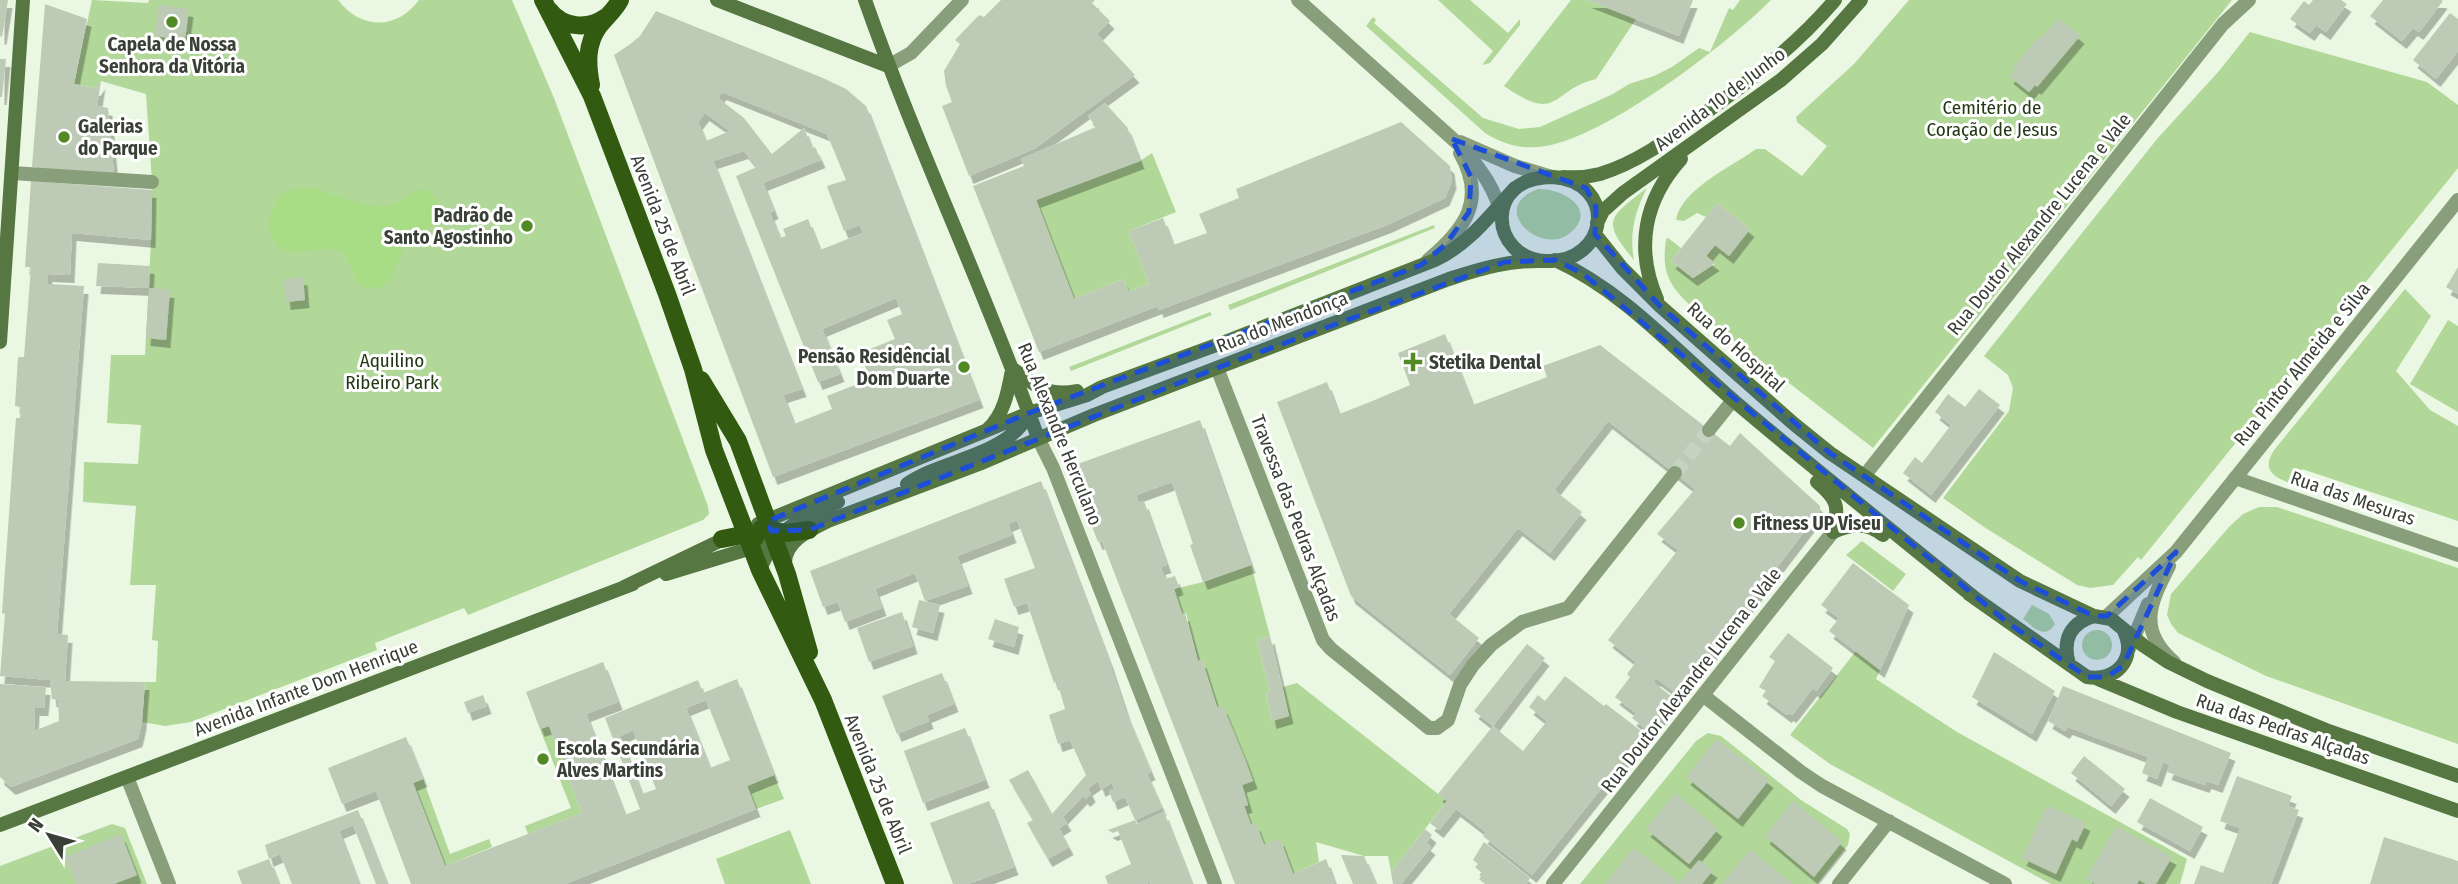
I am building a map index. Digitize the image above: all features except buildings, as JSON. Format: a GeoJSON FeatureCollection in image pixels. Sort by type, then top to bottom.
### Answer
{"type":"FeatureCollection","features":[{"type":"Feature","properties":{"kind":"main road"},"geometry":{"type":"LineString","coordinates":[[0,342],[12,173],[7,144],[23,0]]}},
{"type":"Feature","properties":{"kind":"main road"},"geometry":{"type":"LineString","coordinates":[[614,8],[631,0]]}},
{"type":"Feature","properties":{"kind":"main road"},"geometry":{"type":"LineString","coordinates":[[717,0],[888,66]]}},
{"type":"Feature","properties":{"kind":"main road","name":"Rua Alexandre Herculano"},"geometry":{"type":"LineString","coordinates":[[865,0],[888,66],[1013,368],[1038,438]]}},
{"type":"Feature","properties":{"kind":"main road","name":"Avenida 10 de Junho"},"geometry":{"type":"LineString","coordinates":[[1558,177],[1598,174],[1624,165],[1661,144],[1769,65],[1835,0]]}},
{"type":"Feature","properties":{"kind":"main road","name":"Avenida 10 de Junho"},"geometry":{"type":"LineString","coordinates":[[1596,228],[1602,211],[1781,80],[1822,44],[1861,0]]}},
{"type":"Feature","properties":{"kind":"main road","name":"Avenida 25 de Abril"},"geometry":{"type":"LineString","coordinates":[[544,2],[553,15],[563,22],[575,25],[587,26],[599,22],[614,8]]}},
{"type":"Feature","properties":{"kind":"main road","name":"Avenida 25 de Abril"},"geometry":{"type":"LineString","coordinates":[[544,2],[592,96],[667,294],[693,369],[714,450],[737,509],[765,534],[787,574],[823,700]]}},
{"type":"Feature","properties":{"kind":"main road","name":"Avenida 25 de Abril"},"geometry":{"type":"LineString","coordinates":[[592,96],[588,69],[591,42],[614,8]]}},
{"type":"Feature","properties":{"kind":"main road"},"geometry":{"type":"LineString","coordinates":[[1660,306],[1648,280],[1645,263],[1643,245],[1647,226],[1659,190],[1696,143]]}},
{"type":"Feature","properties":{"kind":"main road"},"geometry":{"type":"LineString","coordinates":[[1421,265],[1457,247],[1500,213],[1515,188],[1526,181],[1558,177],[1574,181],[1586,188],[1594,198],[1596,228],[1585,249],[1550,261]]}},
{"type":"Feature","properties":{"kind":"main road"},"geometry":{"type":"LineString","coordinates":[[1500,213],[1504,232],[1523,254],[1582,273],[1613,294],[1738,404],[1976,599]]}},
{"type":"Feature","properties":{"kind":"main road","name":"Rua do Hospital"},"geometry":{"type":"LineString","coordinates":[[1596,228],[1622,268],[1660,306],[1794,424],[1865,475]]}},
{"type":"Feature","properties":{"kind":"main road","name":"Rua do Mendonça"},"geometry":{"type":"LineString","coordinates":[[1038,438],[1483,267],[1523,260],[1550,261]]}},
{"type":"Feature","properties":{"kind":"main road","name":"Rua do Mendonça"},"geometry":{"type":"LineString","coordinates":[[1029,413],[1087,395],[1421,265]]}},
{"type":"Feature","properties":{"kind":"main road"},"geometry":{"type":"LineString","coordinates":[[986,431],[994,424],[1002,409],[1013,368]]}},
{"type":"Feature","properties":{"kind":"main road","name":"Rua do Mendonça"},"geometry":{"type":"LineString","coordinates":[[1013,368],[1031,383],[1055,394],[1102,387]]}},
{"type":"Feature","properties":{"kind":"main road","name":"Avenida 25 de Abril"},"geometry":{"type":"LineString","coordinates":[[693,369],[738,441],[758,495],[765,534],[760,570],[823,700],[895,884]]}},
{"type":"Feature","properties":{"kind":"main road"},"geometry":{"type":"LineString","coordinates":[[1738,404],[1751,423],[1835,499],[1837,510],[1833,532]]}},
{"type":"Feature","properties":{"kind":"main road"},"geometry":{"type":"LineString","coordinates":[[888,498],[929,471],[1002,443],[1024,425],[1029,413]]}},
{"type":"Feature","properties":{"kind":"main road"},"geometry":{"type":"LineString","coordinates":[[765,534],[873,487],[923,457],[1029,413]]}},
{"type":"Feature","properties":{"kind":"main road"},"geometry":{"type":"LineString","coordinates":[[787,574],[784,562],[787,551],[809,530],[979,464],[1038,438]]}},
{"type":"Feature","properties":{"kind":"main road","name":"Rua das Pedras Alçadas"},"geometry":{"type":"LineString","coordinates":[[1865,475],[2020,581],[2118,623],[2129,634],[2186,672],[2326,730],[2458,776]]}},
{"type":"Feature","properties":{"kind":"main road"},"geometry":{"type":"LineString","coordinates":[[724,547],[737,524],[737,509]]}},
{"type":"Feature","properties":{"kind":"main road","name":"Rua das Pedras Alçadas"},"geometry":{"type":"LineString","coordinates":[[1833,532],[1857,525],[1874,528],[2078,672],[2177,712],[2458,811]]}},
{"type":"Feature","properties":{"kind":"main road"},"geometry":{"type":"LineString","coordinates":[[724,547],[736,536],[809,530]]}},
{"type":"Feature","properties":{"kind":"main road"},"geometry":{"type":"LineString","coordinates":[[724,547],[747,557],[760,570]]}},
{"type":"Feature","properties":{"kind":"main road","name":"Avenida Infante Dom Henrique"},"geometry":{"type":"LineString","coordinates":[[0,825],[724,547]]}},
{"type":"Feature","properties":{"kind":"main road"},"geometry":{"type":"LineString","coordinates":[[2069,664],[2066,644],[2069,634],[2075,625],[2100,616]]}},
{"type":"Feature","properties":{"kind":"main road"},"geometry":{"type":"LineString","coordinates":[[2098,679],[2116,673],[2127,658],[2129,634]]}},
{"type":"Feature","properties":{"kind":"street"},"geometry":{"type":"LineString","coordinates":[[888,66],[911,53],[962,0]]}},
{"type":"Feature","properties":{"kind":"street"},"geometry":{"type":"LineString","coordinates":[[1298,0],[1465,150],[1480,169],[1500,213]]}},
{"type":"Feature","properties":{"kind":"street","name":"Rua Doutor Alexandre Lucena e Vale"},"geometry":{"type":"LineString","coordinates":[[1865,475],[2223,24],[2249,0]]}},
{"type":"Feature","properties":{"kind":"street"},"geometry":{"type":"LineString","coordinates":[[1452,139],[1515,166],[1558,177]]}},
{"type":"Feature","properties":{"kind":"street","name":"Rua do Mendonça"},"geometry":{"type":"LineString","coordinates":[[1421,265],[1445,246],[1464,223],[1469,212],[1473,191],[1471,177],[1452,139]]}},
{"type":"Feature","properties":{"kind":"street"},"geometry":{"type":"LineString","coordinates":[[12,173],[152,182]]}},
{"type":"Feature","properties":{"kind":"street","name":"Rua Pintor Almeida e Silva"},"geometry":{"type":"LineString","coordinates":[[2100,616],[2176,552],[2458,200]]}},
{"type":"Feature","properties":{"kind":"street","name":"Travessa das Pedras Alçadas"},"geometry":{"type":"LineString","coordinates":[[1217,368],[1322,640],[1429,728],[1437,728],[1448,720],[1460,685],[1491,645],[1522,622],[1568,608],[1675,473]]}},
{"type":"Feature","properties":{"kind":"street"},"geometry":{"type":"LineString","coordinates":[[1709,430],[1738,404]]}},
{"type":"Feature","properties":{"kind":"street","name":"Rua Alexandre Herculano"},"geometry":{"type":"LineString","coordinates":[[1038,438],[1053,468],[1215,884]]}},
{"type":"Feature","properties":{"kind":"street","name":"Rua das Mesuras"},"geometry":{"type":"LineString","coordinates":[[2235,478],[2458,555]]}},
{"type":"Feature","properties":{"kind":"street","name":"Rua Doutor Alexandre Lucena e Vale"},"geometry":{"type":"LineString","coordinates":[[1553,884],[1704,695],[1729,659],[1833,532]]}},
{"type":"Feature","properties":{"kind":"street","name":"Rua Pintor Almeida e Silva"},"geometry":{"type":"LineString","coordinates":[[2176,552],[2149,610],[2151,631],[2164,653],[2186,672]]}},
{"type":"Feature","properties":{"kind":"street"},"geometry":{"type":"LineString","coordinates":[[2129,634],[2158,588]]}},
{"type":"Feature","properties":{"kind":"street"},"geometry":{"type":"LineString","coordinates":[[1704,695],[1801,772],[2005,884]]}},
{"type":"Feature","properties":{"kind":"street"},"geometry":{"type":"LineString","coordinates":[[127,777],[169,884]]}},
{"type":"Feature","properties":{"kind":"street"},"geometry":{"type":"LineString","coordinates":[[1839,884],[1889,821]]}},
{"type":"Feature","properties":{"kind":"highlighted area"},"geometry":{"type":"Polygon","coordinates":[[[1452,139],[1586,188],[1596,207],[1595,234],[1660,306],[1830,453],[2020,581],[2094,616],[2107,616],[2176,552],[2123,666],[2107,677],[2087,677],[2008,623],[1582,273],[1555,260],[1505,262],[1217,368],[809,530],[771,531],[768,521],[1029,413],[1421,265],[1445,245],[1469,212],[1471,177],[1452,139]]]}},
{"type":"Feature","properties":{"kind":"green space","name":"Aquilino Ribeiro Park"},"geometry":{"type":"Polygon","coordinates":[[[92,0],[148,3],[149,0],[338,0],[357,17],[379,22],[400,17],[419,0],[512,0],[554,98],[709,514],[703,520],[468,615],[464,608],[375,643],[377,650],[191,722],[165,726],[142,722],[145,682],[156,682],[158,641],[152,640],[156,585],[130,585],[136,506],[83,502],[84,462],[138,464],[141,425],[107,423],[111,355],[145,355],[152,182],[146,94],[101,81],[96,88],[74,84],[92,0]]]}},
{"type":"Feature","properties":{"kind":"green space"},"geometry":{"type":"Polygon","coordinates":[[[1438,0],[1470,0],[1508,33],[1520,19],[1520,25],[1490,63],[1482,65],[1493,51],[1438,0]]]}},
{"type":"Feature","properties":{"kind":"green space"},"geometry":{"type":"Polygon","coordinates":[[[1571,0],[1587,0],[1636,19],[1596,79],[1581,84],[1546,104],[1522,97],[1504,86],[1571,0]]]}},
{"type":"Feature","properties":{"kind":"green space"},"geometry":{"type":"Polygon","coordinates":[[[1740,0],[1771,0],[1751,19],[1697,63],[1633,107],[1572,138],[1538,147],[1514,146],[1485,133],[1366,26],[1373,17],[1376,20],[1374,23],[1483,118],[1519,129],[1540,127],[1629,84],[1654,76],[1699,48],[1710,52],[1729,8],[1733,10],[1740,0]]]}},
{"type":"Feature","properties":{"kind":"green space","name":"Cemitério de Coração de Jesus"},"geometry":{"type":"Polygon","coordinates":[[[1909,0],[2232,0],[1873,448],[1696,311],[1669,280],[1665,262],[1666,239],[1681,248],[1671,261],[1693,278],[1715,264],[1706,256],[1715,245],[1729,255],[1750,229],[1717,203],[1706,217],[1697,213],[1684,221],[1676,220],[1687,198],[1709,179],[1756,149],[1765,149],[1802,176],[1827,146],[1797,122],[1796,117],[1854,64],[1909,0]]]}},
{"type":"Feature","properties":{"kind":"green space"},"geometry":{"type":"Polygon","coordinates":[[[2250,32],[2427,82],[2458,105],[2458,168],[2141,560],[2138,557],[2113,585],[2090,588],[2077,585],[1943,498],[2009,411],[2013,388],[2008,375],[1984,356],[2157,139],[2219,71],[2250,32]]]}},
{"type":"Feature","properties":{"kind":"green space"},"geometry":{"type":"Polygon","coordinates":[[[1152,153],[1176,212],[1129,231],[1149,284],[1129,292],[1123,279],[1074,299],[1036,200],[1140,161],[1152,153]]]}},
{"type":"Feature","properties":{"kind":"green space"},"geometry":{"type":"Polygon","coordinates":[[[1647,188],[1634,223],[1634,260],[1617,237],[1613,228],[1614,221],[1624,206],[1647,188]]]}},
{"type":"Feature","properties":{"kind":"green space"},"geometry":{"type":"Polygon","coordinates":[[[1538,189],[1566,196],[1579,208],[1581,216],[1570,233],[1558,239],[1546,239],[1534,235],[1524,227],[1518,218],[1517,207],[1523,197],[1538,189]]]}},
{"type":"Feature","properties":{"kind":"green space"},"geometry":{"type":"Polygon","coordinates":[[[1434,225],[1435,228],[1230,310],[1228,305],[1434,225]]]}},
{"type":"Feature","properties":{"kind":"green space"},"geometry":{"type":"Polygon","coordinates":[[[2405,289],[2431,316],[2396,371],[2430,410],[2458,426],[2458,521],[2302,469],[2296,485],[2276,477],[2269,468],[2270,457],[2275,449],[2405,289]]]}},
{"type":"Feature","properties":{"kind":"green space"},"geometry":{"type":"Polygon","coordinates":[[[1210,312],[1212,315],[1071,371],[1069,367],[1210,312]]]}},
{"type":"Feature","properties":{"kind":"green space"},"geometry":{"type":"Polygon","coordinates":[[[2448,320],[2458,326],[2458,412],[2410,384],[2448,320]]]}},
{"type":"Feature","properties":{"kind":"green space"},"geometry":{"type":"Polygon","coordinates":[[[2259,507],[2277,507],[2458,568],[2458,744],[2266,676],[2178,633],[2167,615],[2171,594],[2229,527],[2243,514],[2259,507]]]}},
{"type":"Feature","properties":{"kind":"green space"},"geometry":{"type":"Polygon","coordinates":[[[1862,541],[1906,574],[1893,591],[1846,555],[1862,541]]]}},
{"type":"Feature","properties":{"kind":"green space"},"geometry":{"type":"Polygon","coordinates":[[[1251,565],[1270,636],[1257,640],[1270,692],[1266,694],[1272,721],[1289,716],[1283,687],[1297,683],[1447,801],[1391,872],[1388,856],[1364,856],[1316,842],[1319,862],[1293,874],[1280,839],[1264,845],[1256,824],[1251,825],[1244,806],[1248,805],[1242,785],[1252,780],[1223,707],[1217,707],[1202,660],[1198,661],[1186,613],[1182,614],[1174,589],[1251,565]]]}},
{"type":"Feature","properties":{"kind":"green space"},"geometry":{"type":"Polygon","coordinates":[[[2032,605],[2049,614],[2055,624],[2051,629],[2039,631],[2023,619],[2032,605]]]}},
{"type":"Feature","properties":{"kind":"green space"},"geometry":{"type":"Polygon","coordinates":[[[2097,630],[2108,634],[2112,645],[2108,656],[2097,660],[2086,656],[2082,645],[2086,634],[2097,630]]]}},
{"type":"Feature","properties":{"kind":"green space"},"geometry":{"type":"Polygon","coordinates":[[[1856,651],[1880,670],[1876,679],[1957,732],[2187,859],[2180,884],[2051,884],[1830,764],[1790,735],[1856,651]]]}},
{"type":"Feature","properties":{"kind":"green space"},"geometry":{"type":"Polygon","coordinates":[[[549,726],[582,813],[528,834],[525,826],[571,808],[540,729],[549,726]]]}},
{"type":"Feature","properties":{"kind":"green space"},"geometry":{"type":"Polygon","coordinates":[[[1708,733],[1721,736],[1801,800],[1847,829],[1850,834],[1848,845],[1817,884],[1580,884],[1696,741],[1708,733]]]}},
{"type":"Feature","properties":{"kind":"green space"},"geometry":{"type":"Polygon","coordinates":[[[774,775],[784,799],[756,809],[747,786],[774,775]]]}},
{"type":"Feature","properties":{"kind":"green space"},"geometry":{"type":"Polygon","coordinates":[[[423,779],[450,854],[489,839],[492,847],[445,866],[413,783],[423,779]]]}},
{"type":"Feature","properties":{"kind":"green space"},"geometry":{"type":"Polygon","coordinates":[[[112,824],[125,828],[147,884],[0,884],[0,866],[112,824]]]}},
{"type":"Feature","properties":{"kind":"green space"},"geometry":{"type":"Polygon","coordinates":[[[790,830],[811,884],[725,884],[716,859],[790,830]]]}},
{"type":"Feature","properties":{"kind":"shaded area"},"geometry":{"type":"Polygon","coordinates":[[[314,188],[373,206],[394,204],[423,189],[436,200],[438,209],[427,229],[403,250],[390,280],[380,287],[364,287],[359,284],[349,261],[340,252],[333,249],[289,251],[275,244],[271,237],[269,228],[272,211],[281,196],[294,189],[314,188]]]}},
{"type":"Feature","properties":{"kind":"tunnel"},"geometry":{"type":"LineString","coordinates":[[1675,473],[1709,430]]}},
{"type":"Feature","properties":{"kind":"place","name":"Capela de Nossa Senhora da Vitória"},"geometry":{"type":"Point","coordinates":[172,22]}},
{"type":"Feature","properties":{"kind":"place","name":"Galerias do Parque"},"geometry":{"type":"Point","coordinates":[64,137]}},
{"type":"Feature","properties":{"kind":"place","name":"Padrão de Santo Agostinho"},"geometry":{"type":"Point","coordinates":[527,226]}},
{"type":"Feature","properties":{"kind":"place","name":"Stetika Dental"},"geometry":{"type":"Point","coordinates":[1413,362]}},
{"type":"Feature","properties":{"kind":"place","name":"Pensão Residêncial Dom Duarte"},"geometry":{"type":"Point","coordinates":[964,367]}},
{"type":"Feature","properties":{"kind":"place","name":"Fitness UP Viseu"},"geometry":{"type":"Point","coordinates":[1739,523]}},
{"type":"Feature","properties":{"kind":"place","name":"Escola Secundária Alves Martins"},"geometry":{"type":"Point","coordinates":[543,759]}}]}
